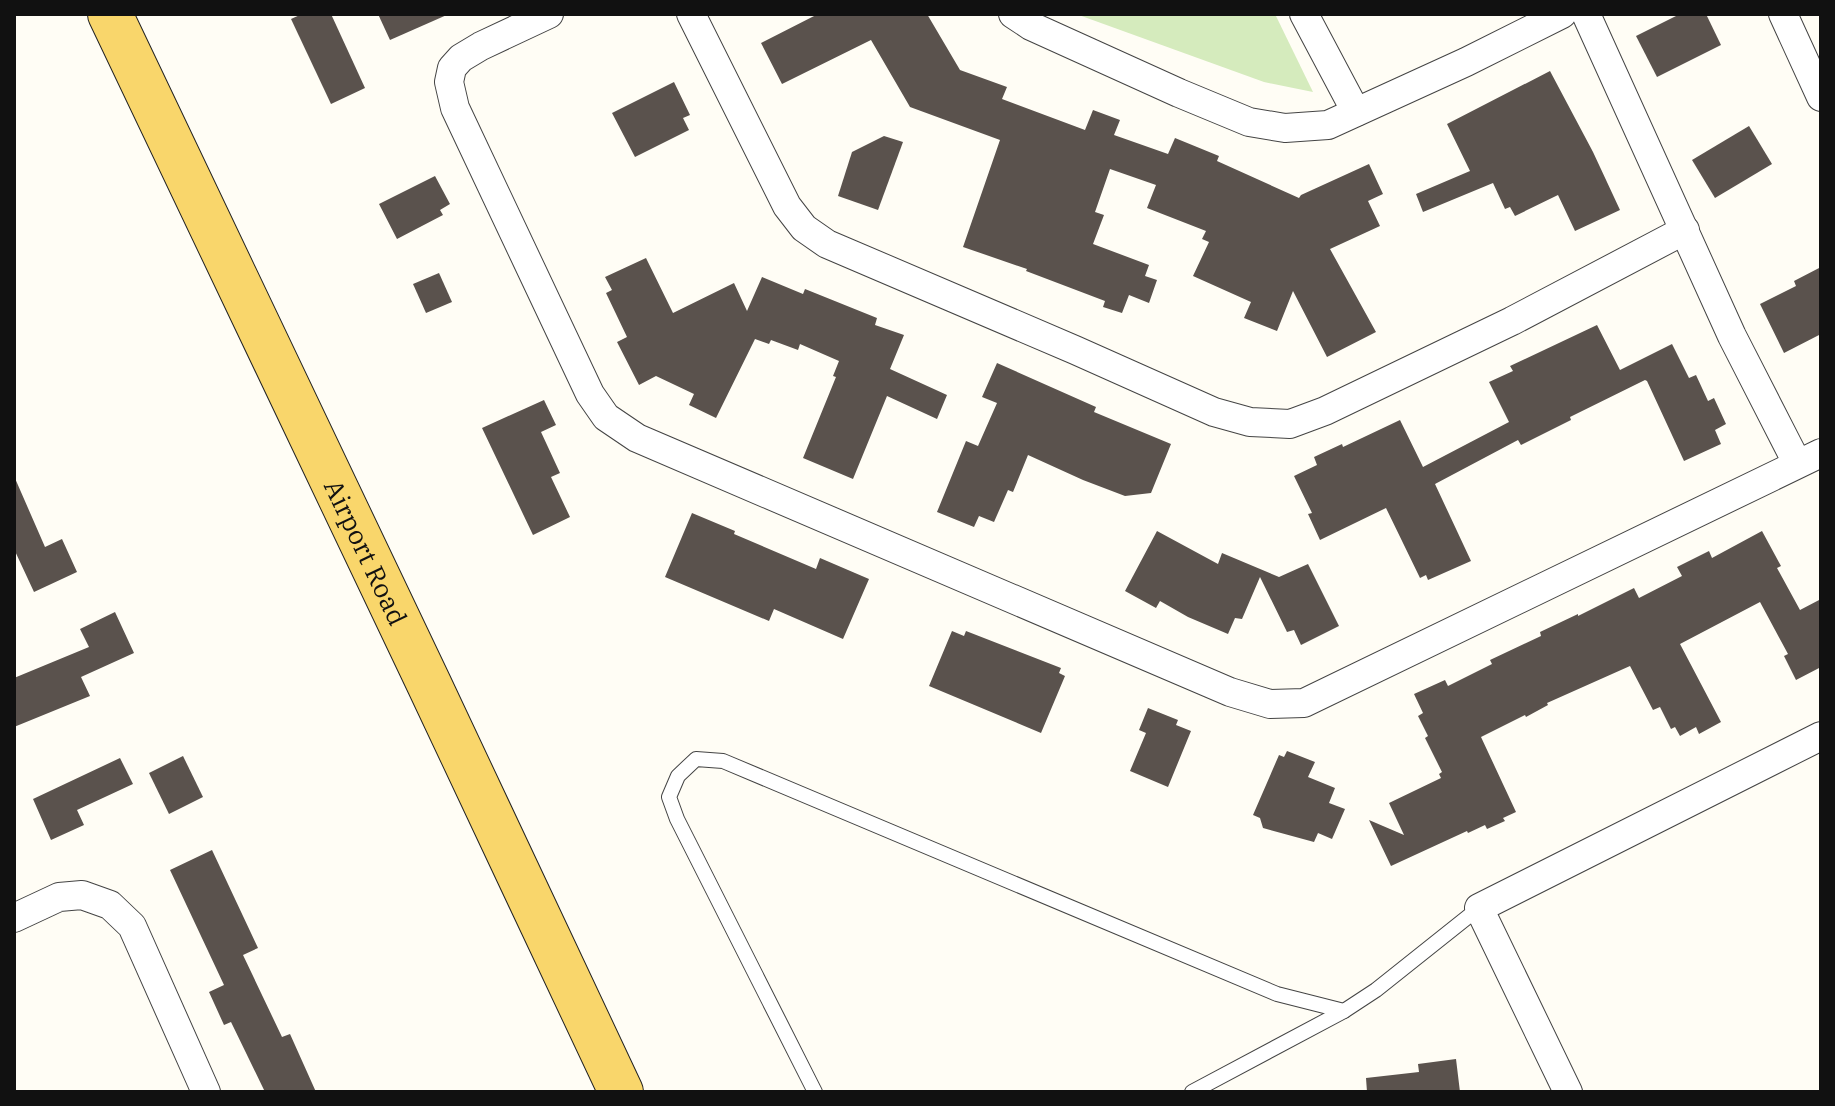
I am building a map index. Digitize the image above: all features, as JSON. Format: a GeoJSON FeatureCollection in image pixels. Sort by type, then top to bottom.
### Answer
{"type":"FeatureCollection","features":[{"type":"Feature","properties":{"kind":"main road","name":"Airport Road"},"geometry":{"type":"LineString","coordinates":[[110,14],[621,1092]]}},
{"type":"Feature","properties":{"kind":"street"},"geometry":{"type":"LineString","coordinates":[[549,14],[461,58],[452,68],[449,82],[455,108],[515,238],[590,394],[606,417],[652,445],[1230,692],[1270,704],[1304,703],[1809,458],[1732,336],[1586,14]]}},
{"type":"Feature","properties":{"kind":"street"},"geometry":{"type":"LineString","coordinates":[[691,14],[787,206],[804,228],[827,244],[1214,412],[1250,422],[1290,424],[1325,411],[1512,321],[1685,230]]}},
{"type":"Feature","properties":{"kind":"street"},"geometry":{"type":"LineString","coordinates":[[1013,14],[1045,32],[1179,93],[1249,122],[1285,128],[1328,125],[1562,14]]}},
{"type":"Feature","properties":{"kind":"street"},"geometry":{"type":"LineString","coordinates":[[1304,14],[1356,112]]}},
{"type":"Feature","properties":{"kind":"street"},"geometry":{"type":"LineString","coordinates":[[1783,14],[1821,97]]}},
{"type":"Feature","properties":{"kind":"street"},"geometry":{"type":"LineString","coordinates":[[1568,1092],[1479,908],[1821,736]]}},
{"type":"Feature","properties":{"kind":"street"},"geometry":{"type":"LineString","coordinates":[[14,918],[59,897],[82,895],[110,905],[132,926],[206,1092]]}},
{"type":"Feature","properties":{"kind":"lane"},"geometry":{"type":"LineString","coordinates":[[815,1092],[677,819],[669,797],[678,776],[696,759],[723,761],[1277,994],[1344,1011]]}},
{"type":"Feature","properties":{"kind":"lane"},"geometry":{"type":"LineString","coordinates":[[1192,1092],[1344,1011],[1376,990],[1479,908]]}},
{"type":"Feature","properties":{"kind":"green space"},"geometry":{"type":"Polygon","coordinates":[[[1076,14],[1275,14],[1313,92],[1264,82],[1076,14]]]}},
{"type":"Feature","properties":{"kind":"building"},"geometry":{"type":"Polygon","coordinates":[[[302,14],[331,14],[365,88],[331,104],[291,19],[302,14]]]}},
{"type":"Feature","properties":{"kind":"building"},"geometry":{"type":"Polygon","coordinates":[[[378,14],[449,14],[390,40],[378,14]]]}},
{"type":"Feature","properties":{"kind":"building"},"geometry":{"type":"Polygon","coordinates":[[[818,14],[927,14],[960,70],[1007,87],[1002,99],[1085,130],[1093,110],[1120,120],[1114,135],[1168,154],[1175,138],[1219,156],[1217,161],[1299,198],[1369,164],[1383,194],[1368,201],[1380,226],[1330,249],[1376,332],[1327,357],[1293,291],[1277,331],[1244,318],[1251,302],[1193,276],[1209,242],[1202,239],[1206,231],[1147,208],[1156,185],[1110,169],[1095,212],[1104,215],[1093,244],[1149,265],[1145,276],[1157,280],[1149,303],[1129,295],[1122,313],[1103,307],[1105,301],[963,247],[1000,140],[910,107],[871,40],[782,84],[761,43],[818,14]]]}},
{"type":"Feature","properties":{"kind":"building"},"geometry":{"type":"Polygon","coordinates":[[[1680,14],[1706,14],[1721,45],[1657,77],[1636,36],[1680,14]]]}},
{"type":"Feature","properties":{"kind":"building"},"geometry":{"type":"Polygon","coordinates":[[[1550,71],[1620,210],[1575,231],[1558,195],[1515,216],[1510,207],[1505,209],[1493,183],[1423,212],[1416,194],[1470,171],[1447,124],[1550,71]]]}},
{"type":"Feature","properties":{"kind":"building"},"geometry":{"type":"Polygon","coordinates":[[[674,82],[690,115],[683,118],[689,130],[635,157],[612,113],[674,82]]]}},
{"type":"Feature","properties":{"kind":"building"},"geometry":{"type":"Polygon","coordinates":[[[1749,126],[1772,164],[1715,198],[1692,160],[1749,126]]]}},
{"type":"Feature","properties":{"kind":"building"},"geometry":{"type":"Polygon","coordinates":[[[884,136],[903,142],[878,210],[838,196],[852,152],[884,136]]]}},
{"type":"Feature","properties":{"kind":"building"},"geometry":{"type":"Polygon","coordinates":[[[435,176],[450,204],[440,210],[443,215],[397,239],[379,204],[435,176]]]}},
{"type":"Feature","properties":{"kind":"building"},"geometry":{"type":"Polygon","coordinates":[[[646,258],[673,313],[734,283],[747,311],[762,277],[803,294],[805,289],[877,318],[875,325],[904,335],[890,369],[947,395],[937,419],[887,396],[853,479],[803,458],[836,377],[833,376],[839,361],[800,344],[798,350],[771,340],[769,344],[755,339],[716,418],[689,405],[694,394],[656,376],[639,385],[617,342],[627,337],[606,293],[612,290],[605,277],[646,258]]]}},
{"type":"Feature","properties":{"kind":"building"},"geometry":{"type":"Polygon","coordinates":[[[1821,267],[1821,334],[1784,353],[1760,304],[1796,286],[1794,281],[1821,267]]]}},
{"type":"Feature","properties":{"kind":"building"},"geometry":{"type":"Polygon","coordinates":[[[439,273],[452,302],[426,313],[413,284],[439,273]]]}},
{"type":"Feature","properties":{"kind":"building"},"geometry":{"type":"Polygon","coordinates":[[[1597,325],[1620,370],[1672,344],[1689,378],[1696,375],[1708,401],[1714,398],[1726,424],[1715,430],[1721,444],[1684,461],[1645,380],[1521,445],[1518,440],[1435,484],[1471,561],[1428,580],[1426,575],[1420,578],[1386,508],[1320,540],[1308,514],[1312,513],[1294,476],[1317,465],[1314,457],[1400,420],[1423,467],[1509,422],[1489,382],[1513,371],[1510,366],[1597,325]]]}},
{"type":"Feature","properties":{"kind":"building"},"geometry":{"type":"Polygon","coordinates":[[[997,363],[1096,407],[1094,412],[1171,444],[1151,493],[1125,496],[1028,455],[1013,492],[1008,490],[994,522],[979,516],[974,527],[937,512],[966,441],[978,446],[997,403],[982,397],[997,363]]]}},
{"type":"Feature","properties":{"kind":"building"},"geometry":{"type":"Polygon","coordinates":[[[544,400],[556,425],[541,432],[560,473],[551,477],[570,517],[533,535],[482,428],[544,400]]]}},
{"type":"Feature","properties":{"kind":"building"},"geometry":{"type":"Polygon","coordinates":[[[14,476],[45,547],[62,539],[77,572],[34,592],[14,549],[14,476]]]}},
{"type":"Feature","properties":{"kind":"building"},"geometry":{"type":"Polygon","coordinates":[[[692,513],[816,569],[820,558],[869,579],[843,639],[774,609],[769,621],[665,577],[692,513]]]}},
{"type":"Feature","properties":{"kind":"building"},"geometry":{"type":"Polygon","coordinates":[[[1157,531],[1218,564],[1222,553],[1279,577],[1308,564],[1339,626],[1301,645],[1294,630],[1287,632],[1260,577],[1242,619],[1235,618],[1228,634],[1160,601],[1156,608],[1125,591],[1157,531]]]}},
{"type":"Feature","properties":{"kind":"building"},"geometry":{"type":"Polygon","coordinates":[[[1762,531],[1781,566],[1777,568],[1800,610],[1821,599],[1821,667],[1796,680],[1784,656],[1788,654],[1760,602],[1680,644],[1721,722],[1699,734],[1696,727],[1680,736],[1675,727],[1671,729],[1660,707],[1653,710],[1630,666],[1481,737],[1516,812],[1487,829],[1485,825],[1467,831],[1391,866],[1369,820],[1404,835],[1389,803],[1441,778],[1439,774],[1442,772],[1425,738],[1428,736],[1418,716],[1423,713],[1414,694],[1445,680],[1448,686],[1492,664],[1490,660],[1541,636],[1540,632],[1634,588],[1639,598],[1682,576],[1677,567],[1709,551],[1712,558],[1762,531]]]}},
{"type":"Feature","properties":{"kind":"building"},"geometry":{"type":"Polygon","coordinates":[[[115,612],[134,653],[81,677],[90,696],[14,727],[14,678],[89,647],[80,629],[115,612]]]}},
{"type":"Feature","properties":{"kind":"building"},"geometry":{"type":"Polygon","coordinates":[[[952,631],[964,636],[966,631],[1061,668],[1059,673],[1065,676],[1041,733],[929,686],[952,631]]]}},
{"type":"Feature","properties":{"kind":"building"},"geometry":{"type":"Polygon","coordinates":[[[1148,708],[1178,720],[1176,725],[1191,731],[1168,787],[1130,771],[1146,733],[1139,730],[1148,708]]]}},
{"type":"Feature","properties":{"kind":"building"},"geometry":{"type":"Polygon","coordinates":[[[1287,751],[1315,762],[1308,777],[1335,788],[1329,803],[1345,809],[1332,839],[1318,833],[1314,842],[1263,828],[1260,818],[1253,815],[1279,755],[1284,757],[1287,751]]]}},
{"type":"Feature","properties":{"kind":"building"},"geometry":{"type":"Polygon","coordinates":[[[183,756],[203,797],[169,814],[149,773],[183,756]]]}},
{"type":"Feature","properties":{"kind":"building"},"geometry":{"type":"Polygon","coordinates":[[[120,758],[133,784],[77,810],[84,825],[51,840],[33,799],[120,758]]]}},
{"type":"Feature","properties":{"kind":"building"},"geometry":{"type":"Polygon","coordinates":[[[212,850],[258,948],[243,955],[282,1037],[290,1034],[316,1092],[265,1092],[231,1022],[224,1025],[209,992],[224,985],[170,870],[212,850]]]}},
{"type":"Feature","properties":{"kind":"building"},"geometry":{"type":"Polygon","coordinates":[[[1456,1059],[1460,1092],[1367,1092],[1366,1078],[1419,1072],[1418,1064],[1456,1059]]]}}]}
